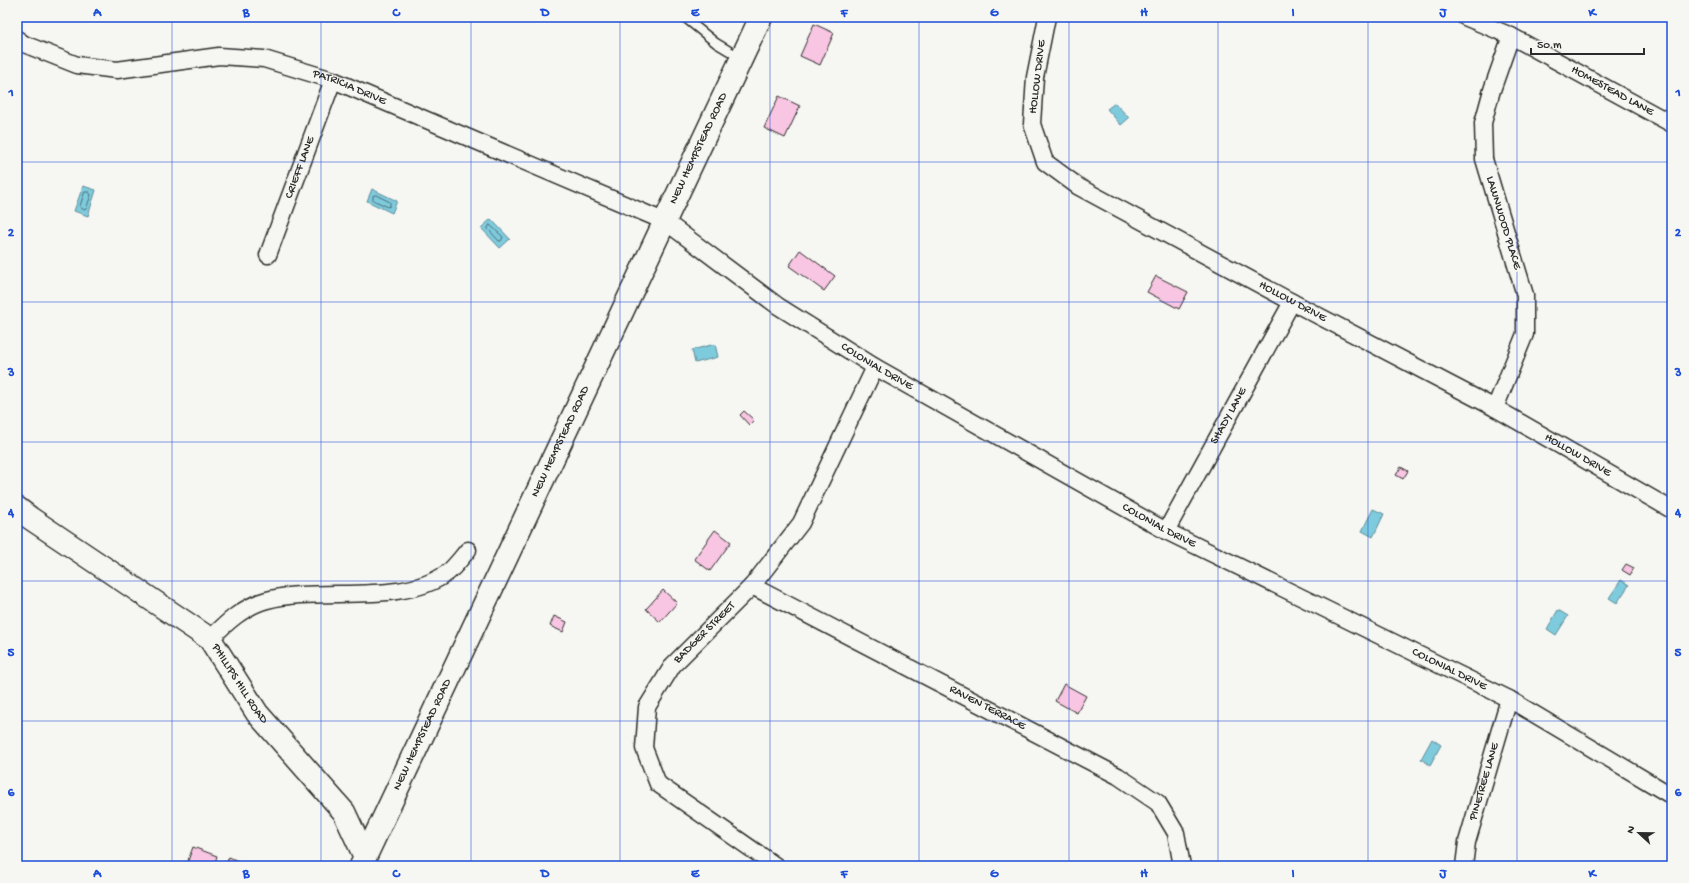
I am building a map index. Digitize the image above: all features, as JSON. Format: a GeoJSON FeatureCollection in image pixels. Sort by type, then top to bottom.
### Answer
{"type":"FeatureCollection","features":[{"type":"Feature","properties":{"kind":"street","name":"NEW HEMPSTEAD ROAD"},"geometry":{"type":"LineString","coordinates":[[363,862],[666,222],[761,17]]}},
{"type":"Feature","properties":{"kind":"street","name":"HOLLOW DRIVE"},"geometry":{"type":"LineString","coordinates":[[1047,17],[1036,77],[1032,124],[1045,162],[1079,187],[1292,302],[1495,408],[1672,510]]}},
{"type":"Feature","properties":{"kind":"street","name":"HOMESTEAD LANE"},"geometry":{"type":"LineString","coordinates":[[1465,17],[1511,36],[1672,124]]}},
{"type":"Feature","properties":{"kind":"street","name":"LAWNWOOD PLACE"},"geometry":{"type":"LineString","coordinates":[[1495,408],[1525,334],[1525,295],[1484,159],[1483,123],[1492,90],[1511,36]]}},
{"type":"Feature","properties":{"kind":"street","name":"PATRICIA DRIVE"},"geometry":{"type":"LineString","coordinates":[[17,39],[24,44],[77,65],[117,70],[227,57],[264,59],[333,80],[666,222]]}},
{"type":"Feature","properties":{"kind":"street","name":"CRIEFF LANE"},"geometry":{"type":"LineString","coordinates":[[268,255],[333,80]]}},
{"type":"Feature","properties":{"kind":"street","name":"COLONIAL DRIVE"},"geometry":{"type":"LineString","coordinates":[[666,222],[778,306],[875,367],[1166,531],[1510,699],[1672,796]]}},
{"type":"Feature","properties":{"kind":"street","name":"SHADY LANE"},"geometry":{"type":"LineString","coordinates":[[1166,531],[1292,302]]}},
{"type":"Feature","properties":{"kind":"street","name":"BADGER STREET"},"geometry":{"type":"LineString","coordinates":[[776,866],[658,784],[644,748],[647,707],[673,665],[752,586],[801,522],[875,367]]}},
{"type":"Feature","properties":{"kind":"street","name":"PHILLIPS HILL ROAD"},"geometry":{"type":"LineString","coordinates":[[17,508],[210,639],[257,713],[344,812],[363,862]]}},
{"type":"Feature","properties":{"kind":"street"},"geometry":{"type":"LineString","coordinates":[[210,639],[226,623],[247,608],[266,600],[284,596],[345,594],[409,588],[424,585],[447,573],[468,550]]}},
{"type":"Feature","properties":{"kind":"street","name":"RAVEN TERRACE"},"geometry":{"type":"LineString","coordinates":[[752,586],[1118,776],[1158,803],[1176,833],[1182,866]]}},
{"type":"Feature","properties":{"kind":"street","name":"PINETREE LANE"},"geometry":{"type":"LineString","coordinates":[[1464,866],[1467,842],[1510,699]]}},
{"type":"Feature","properties":{"kind":"lane"},"geometry":{"type":"LineString","coordinates":[[684,17],[716,43],[741,59]]}},
{"type":"Feature","properties":{"kind":"water"},"geometry":{"type":"Polygon","coordinates":[[[1115,103],[1129,118],[1121,125],[1107,109],[1115,103]]]}},
{"type":"Feature","properties":{"kind":"water"},"geometry":{"type":"Polygon","coordinates":[[[83,186],[96,190],[88,216],[74,211],[83,186]]]}},
{"type":"Feature","properties":{"kind":"water"},"geometry":{"type":"Polygon","coordinates":[[[372,189],[397,201],[392,213],[367,201],[372,189]]]}},
{"type":"Feature","properties":{"kind":"water"},"geometry":{"type":"Polygon","coordinates":[[[491,219],[510,239],[500,248],[481,228],[491,219]]]}},
{"type":"Feature","properties":{"kind":"water"},"geometry":{"type":"Polygon","coordinates":[[[715,344],[718,357],[695,363],[692,350],[715,344]]]}},
{"type":"Feature","properties":{"kind":"water"},"geometry":{"type":"Polygon","coordinates":[[[1373,509],[1384,514],[1373,537],[1362,531],[1373,509]]]}},
{"type":"Feature","properties":{"kind":"water"},"geometry":{"type":"Polygon","coordinates":[[[1621,580],[1629,585],[1617,603],[1609,598],[1621,580]]]}},
{"type":"Feature","properties":{"kind":"water"},"geometry":{"type":"Polygon","coordinates":[[[1558,610],[1568,616],[1556,635],[1547,629],[1558,610]]]}},
{"type":"Feature","properties":{"kind":"water"},"geometry":{"type":"Polygon","coordinates":[[[1432,739],[1441,745],[1430,765],[1421,759],[1432,739]]]}},
{"type":"Feature","properties":{"kind":"building"},"geometry":{"type":"Polygon","coordinates":[[[814,24],[834,33],[820,65],[800,56],[814,24]]]}},
{"type":"Feature","properties":{"kind":"building"},"geometry":{"type":"Polygon","coordinates":[[[779,96],[800,106],[785,138],[764,128],[779,96]]]}},
{"type":"Feature","properties":{"kind":"building"},"geometry":{"type":"Polygon","coordinates":[[[800,250],[835,276],[824,291],[789,266],[800,250]]]}},
{"type":"Feature","properties":{"kind":"building"},"geometry":{"type":"Polygon","coordinates":[[[1156,276],[1188,292],[1179,309],[1147,292],[1156,276]]]}},
{"type":"Feature","properties":{"kind":"building"},"geometry":{"type":"Polygon","coordinates":[[[744,411],[754,420],[749,425],[740,415],[744,411]]]}},
{"type":"Feature","properties":{"kind":"building"},"geometry":{"type":"Polygon","coordinates":[[[1401,467],[1408,471],[1403,479],[1396,475],[1401,467]]]}},
{"type":"Feature","properties":{"kind":"building"},"geometry":{"type":"Polygon","coordinates":[[[715,530],[731,542],[710,571],[694,559],[715,530]]]}},
{"type":"Feature","properties":{"kind":"building"},"geometry":{"type":"Polygon","coordinates":[[[1626,564],[1634,568],[1630,575],[1622,570],[1626,564]]]}},
{"type":"Feature","properties":{"kind":"building"},"geometry":{"type":"Polygon","coordinates":[[[663,590],[677,603],[660,622],[646,609],[663,590]]]}},
{"type":"Feature","properties":{"kind":"building"},"geometry":{"type":"Polygon","coordinates":[[[554,616],[567,622],[563,632],[550,626],[554,616]]]}},
{"type":"Feature","properties":{"kind":"building"},"geometry":{"type":"Polygon","coordinates":[[[1064,684],[1086,696],[1077,713],[1055,701],[1064,684]]]}},
{"type":"Feature","properties":{"kind":"building"},"geometry":{"type":"Polygon","coordinates":[[[193,847],[217,856],[214,866],[186,866],[193,847]]]}},
{"type":"Feature","properties":{"kind":"building"},"geometry":{"type":"Polygon","coordinates":[[[229,857],[245,864],[244,866],[225,866],[229,857]]]}}]}
